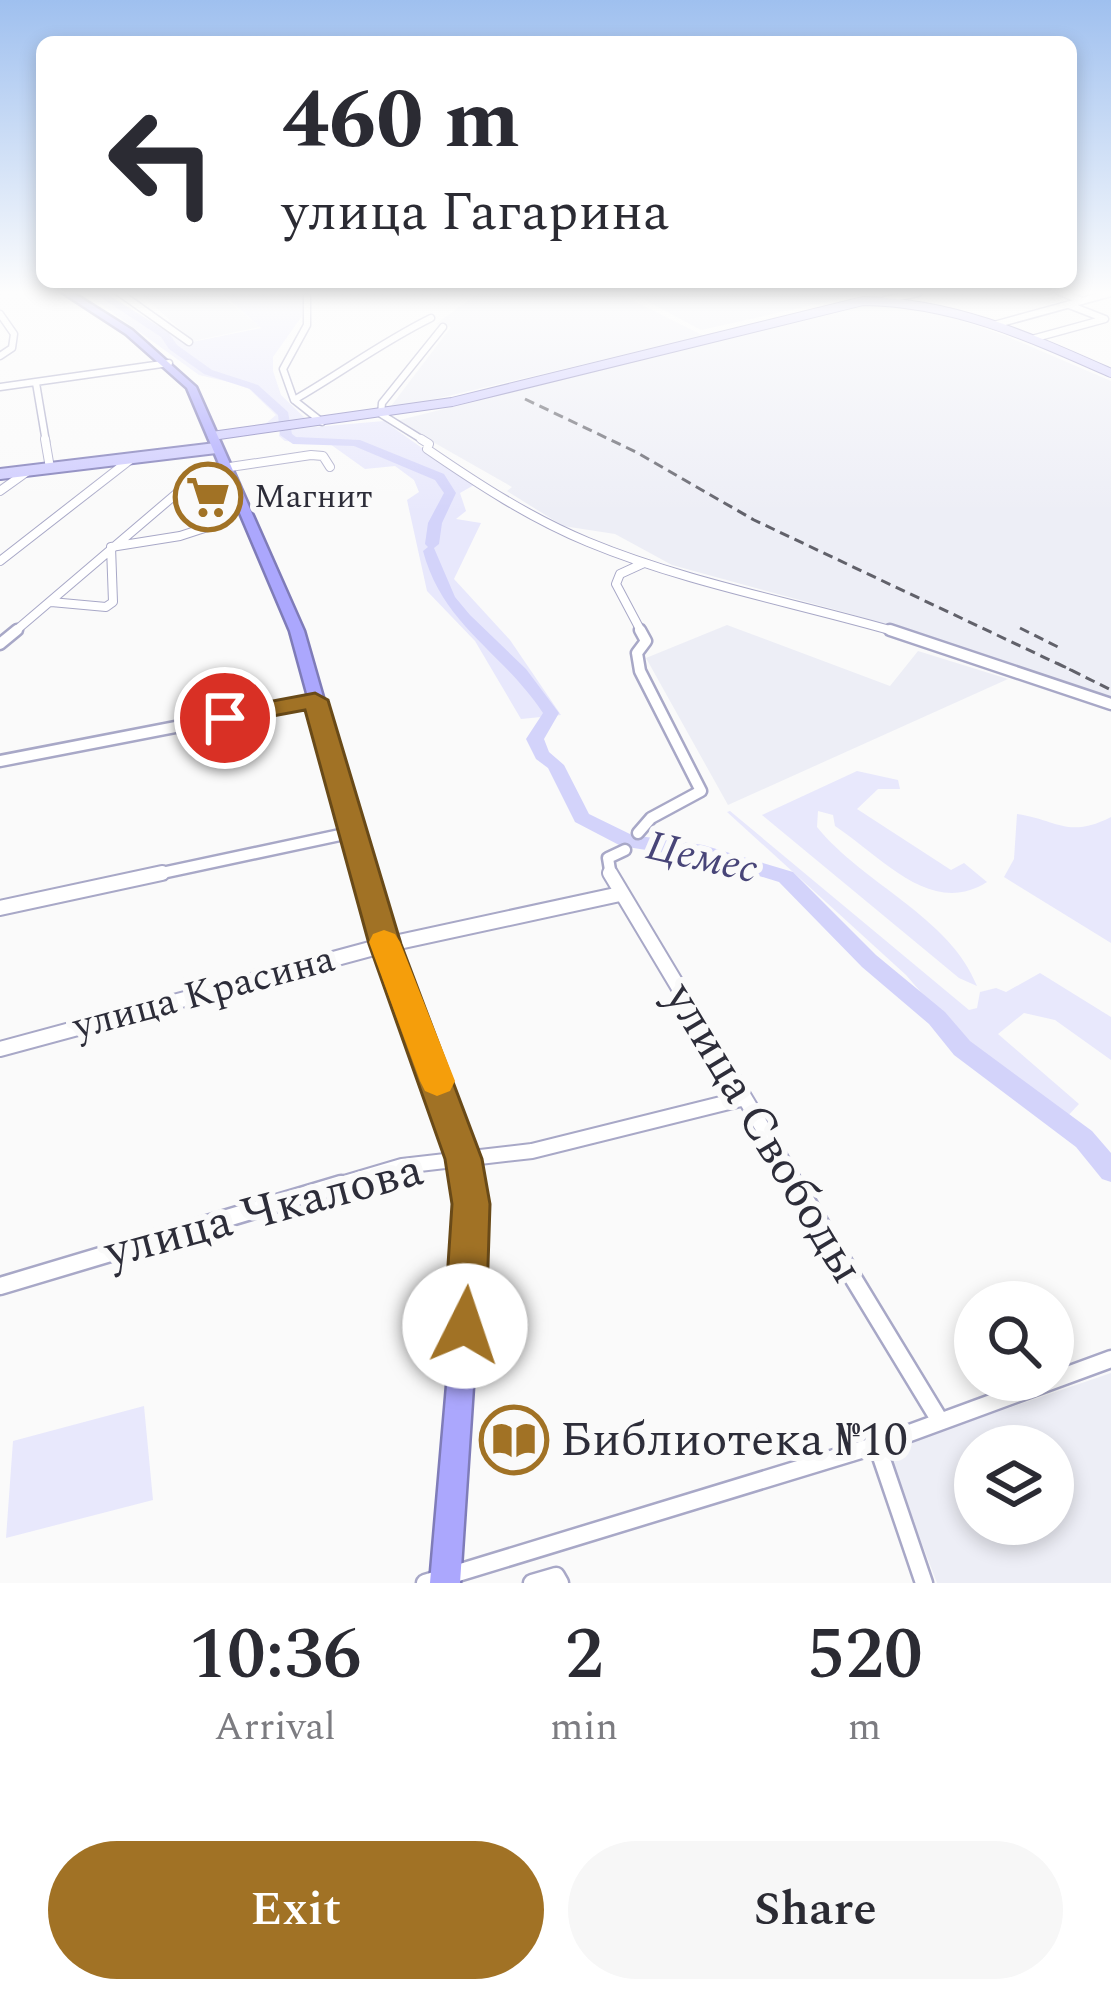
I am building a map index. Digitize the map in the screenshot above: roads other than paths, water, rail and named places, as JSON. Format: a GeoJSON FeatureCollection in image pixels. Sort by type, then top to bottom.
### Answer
{"type":"FeatureCollection","features":[{"type":"Feature","properties":{"kind":"highway"},"geometry":{"type":"LineString","coordinates":[[171,365],[191,387],[287,603],[385,944],[464,1159],[471,1204],[468,1282],[438,1581]]}},
{"type":"Feature","properties":{"kind":"main road"},"geometry":{"type":"LineString","coordinates":[[0,474],[131,459],[319,419],[452,402],[601,365]]}},
{"type":"Feature","properties":{"kind":"street"},"geometry":{"type":"LineString","coordinates":[[0,387],[157,365]]}},
{"type":"Feature","properties":{"kind":"street"},"geometry":{"type":"LineString","coordinates":[[285,365],[294,400],[319,419]]}},
{"type":"Feature","properties":{"kind":"street"},"geometry":{"type":"LineString","coordinates":[[294,400],[353,365]]}},
{"type":"Feature","properties":{"kind":"street"},"geometry":{"type":"LineString","coordinates":[[413,365],[382,403],[381,413],[429,443],[427,449],[460,472],[583,540],[644,563],[871,624],[1111,704]]}},
{"type":"Feature","properties":{"kind":"street"},"geometry":{"type":"LineString","coordinates":[[36,383],[50,468]]}},
{"type":"Feature","properties":{"kind":"street"},"geometry":{"type":"LineString","coordinates":[[0,644],[203,471],[310,455],[323,456],[330,467]]}},
{"type":"Feature","properties":{"kind":"street"},"geometry":{"type":"LineString","coordinates":[[0,561],[131,459]]}},
{"type":"Feature","properties":{"kind":"street"},"geometry":{"type":"LineString","coordinates":[[0,491],[28,471]]}},
{"type":"Feature","properties":{"kind":"street"},"geometry":{"type":"LineString","coordinates":[[111,547],[180,536],[223,522]]}},
{"type":"Feature","properties":{"kind":"street"},"geometry":{"type":"LineString","coordinates":[[51,602],[94,609],[113,602],[111,547]]}},
{"type":"Feature","properties":{"kind":"street"},"geometry":{"type":"LineString","coordinates":[[638,833],[651,816],[696,799],[700,791],[640,670],[637,653],[646,640],[616,584],[620,574],[644,563]]}},
{"type":"Feature","properties":{"kind":"street"},"geometry":{"type":"LineString","coordinates":[[0,760],[315,700]]}},
{"type":"Feature","properties":{"kind":"street"},"geometry":{"type":"LineString","coordinates":[[0,908],[354,832]]}},
{"type":"Feature","properties":{"kind":"street"},"geometry":{"type":"LineString","coordinates":[[620,894],[606,866],[608,858],[625,850]]}},
{"type":"Feature","properties":{"kind":"street","name":"улица Красина"},"geometry":{"type":"LineString","coordinates":[[0,1048],[385,944],[620,894]]}},
{"type":"Feature","properties":{"kind":"street","name":"улица Свободы"},"geometry":{"type":"LineString","coordinates":[[620,894],[741,1100],[940,1420]]}},
{"type":"Feature","properties":{"kind":"street","name":"улица Чкалова"},"geometry":{"type":"LineString","coordinates":[[0,1286],[402,1166],[532,1151],[741,1100]]}},
{"type":"Feature","properties":{"kind":"street"},"geometry":{"type":"LineString","coordinates":[[438,1581],[877,1445],[1111,1359]]}},
{"type":"Feature","properties":{"kind":"street"},"geometry":{"type":"LineString","coordinates":[[877,1445],[924,1583]]}},
{"type":"Feature","properties":{"kind":"street"},"geometry":{"type":"LineString","coordinates":[[532,1583],[556,1576],[560,1583]]}},
{"type":"Feature","properties":{"kind":"waterway","name":"Цемес"},"geometry":{"type":"LineString","coordinates":[[198,365],[254,387],[284,414],[286,435],[293,440],[356,443],[440,477],[450,493],[435,523],[432,544]]}},
{"type":"Feature","properties":{"kind":"waterway","name":"Цемес"},"geometry":{"type":"LineString","coordinates":[[430,551],[449,598],[537,691],[551,713],[535,739],[542,755],[555,765],[582,818],[628,841],[703,852],[786,877],[869,961],[937,1018],[962,1048],[1084,1139],[1111,1171]]}},
{"type":"Feature","properties":{"kind":"railway"},"geometry":{"type":"LineString","coordinates":[[525,399],[636,452],[754,520],[1073,671]]}},
{"type":"Feature","properties":{"kind":"railway"},"geometry":{"type":"LineString","coordinates":[[1020,628],[1062,649]]}},
{"type":"Feature","properties":{"kind":"railway"},"geometry":{"type":"LineString","coordinates":[[1057,663],[1073,671]]}},
{"type":"Feature","properties":{"kind":"railway"},"geometry":{"type":"LineString","coordinates":[[1073,671],[1111,690]]}},
{"type":"Feature","properties":{"kind":"place","name":"Магнит"},"geometry":{"type":"Point","coordinates":[208,497]}},
{"type":"Feature","properties":{"kind":"place","name":"Библиотека №10"},"geometry":{"type":"Point","coordinates":[514,1440]}}]}
